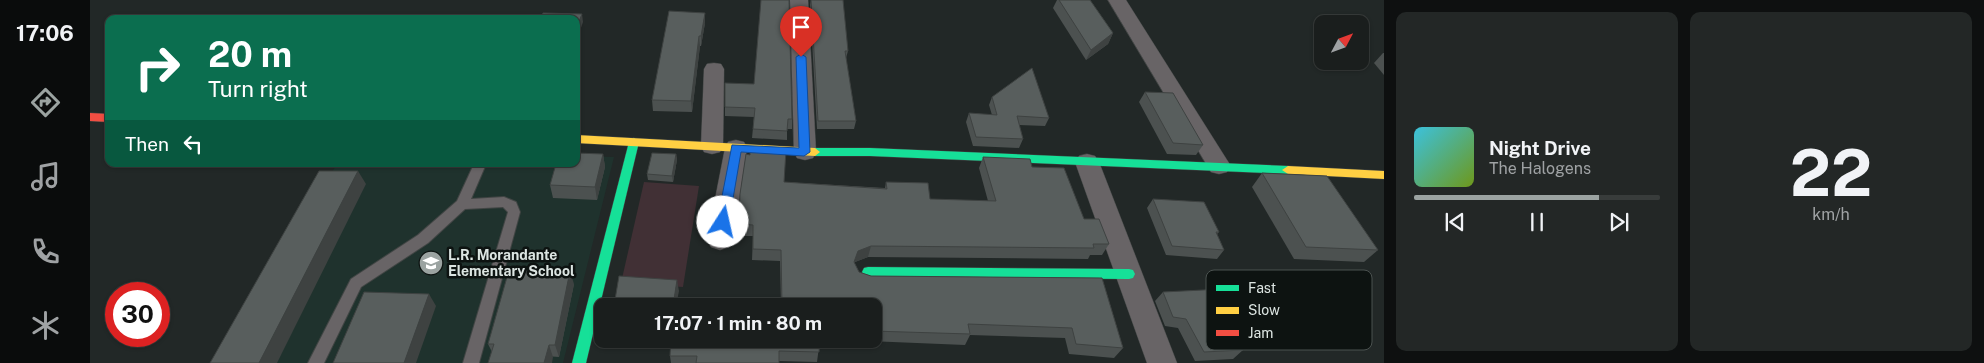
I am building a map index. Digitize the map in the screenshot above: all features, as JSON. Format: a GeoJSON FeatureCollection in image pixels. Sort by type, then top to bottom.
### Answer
{"type":"FeatureCollection","features":[{"type":"Feature","properties":{"kind":"street"},"geometry":{"type":"LineString","coordinates":[[799,0],[804,152]]}},
{"type":"Feature","properties":{"kind":"street"},"geometry":{"type":"LineString","coordinates":[[1117,0],[1219,166]]}},
{"type":"Feature","properties":{"kind":"street"},"geometry":{"type":"LineString","coordinates":[[712,146],[714,69]]}},
{"type":"Feature","properties":{"kind":"street"},"geometry":{"type":"LineString","coordinates":[[90,117],[105,118]]}},
{"type":"Feature","properties":{"kind":"street"},"geometry":{"type":"LineString","coordinates":[[580,139],[804,152],[870,152],[1219,166],[1384,175]]}},
{"type":"Feature","properties":{"kind":"street"},"geometry":{"type":"LineString","coordinates":[[580,363],[634,142]]}},
{"type":"Feature","properties":{"kind":"street"},"geometry":{"type":"LineString","coordinates":[[720,240],[736,148]]}},
{"type":"Feature","properties":{"kind":"street"},"geometry":{"type":"LineString","coordinates":[[1087,162],[1162,363]]}},
{"type":"Feature","properties":{"kind":"street"},"geometry":{"type":"LineString","coordinates":[[868,272],[1129,274]]}},
{"type":"Feature","properties":{"kind":"lane"},"geometry":{"type":"LineString","coordinates":[[316,363],[356,283],[423,239],[462,204],[479,167]]}},
{"type":"Feature","properties":{"kind":"lane"},"geometry":{"type":"LineString","coordinates":[[462,204],[504,202],[511,205],[514,212],[471,363]]}},
{"type":"Feature","properties":{"kind":"shaded area","name":"L.R. Morandante Elementary School"},"geometry":{"type":"Polygon","coordinates":[[[580,156],[614,157],[563,363],[212,363],[335,167],[580,167],[580,156]]]}},
{"type":"Feature","properties":{"kind":"shaded area"},"geometry":{"type":"Polygon","coordinates":[[[644,182],[699,186],[683,287],[621,283],[644,182]]]}},
{"type":"Feature","properties":{"kind":"building"},"geometry":{"type":"Polygon","coordinates":[[[761,0],[789,0],[792,119],[788,119],[787,131],[753,129],[755,108],[725,107],[725,83],[754,84],[761,0]]]}},
{"type":"Feature","properties":{"kind":"building"},"geometry":{"type":"Polygon","coordinates":[[[811,0],[843,0],[848,51],[845,51],[856,121],[818,121],[811,0]]]}},
{"type":"Feature","properties":{"kind":"building"},"geometry":{"type":"Polygon","coordinates":[[[1059,0],[1090,0],[1113,33],[1091,50],[1059,0]]]}},
{"type":"Feature","properties":{"kind":"building"},"geometry":{"type":"Polygon","coordinates":[[[669,11],[705,13],[701,36],[699,36],[691,101],[652,100],[669,11]]]}},
{"type":"Feature","properties":{"kind":"building"},"geometry":{"type":"Polygon","coordinates":[[[543,13],[582,14],[580,19],[580,15],[542,15],[543,13]]]}},
{"type":"Feature","properties":{"kind":"building"},"geometry":{"type":"Polygon","coordinates":[[[1032,68],[1049,118],[1017,116],[1023,139],[976,137],[969,113],[997,115],[992,97],[1032,68]]]}},
{"type":"Feature","properties":{"kind":"building"},"geometry":{"type":"Polygon","coordinates":[[[1145,92],[1173,93],[1203,145],[1173,143],[1145,92]]]}},
{"type":"Feature","properties":{"kind":"building"},"geometry":{"type":"Polygon","coordinates":[[[750,148],[786,150],[784,182],[887,189],[886,182],[928,183],[930,199],[996,201],[983,157],[1030,159],[1032,167],[1064,168],[1084,219],[1099,219],[1109,244],[1093,244],[1094,248],[871,246],[858,251],[854,262],[859,272],[871,276],[1102,278],[1123,348],[1076,344],[1072,328],[968,324],[970,334],[882,331],[882,298],[782,298],[781,250],[753,249],[753,225],[739,224],[740,194],[746,154],[750,155],[750,148]]]}},
{"type":"Feature","properties":{"kind":"building"},"geometry":{"type":"Polygon","coordinates":[[[580,153],[603,154],[595,187],[550,185],[555,167],[580,167],[580,153]]]}},
{"type":"Feature","properties":{"kind":"building"},"geometry":{"type":"Polygon","coordinates":[[[652,153],[676,154],[672,176],[647,174],[652,153]]]}},
{"type":"Feature","properties":{"kind":"building"},"geometry":{"type":"Polygon","coordinates":[[[319,171],[358,171],[259,363],[210,363],[319,171]]]}},
{"type":"Feature","properties":{"kind":"building"},"geometry":{"type":"Polygon","coordinates":[[[1262,173],[1327,176],[1378,250],[1306,247],[1262,173]]]}},
{"type":"Feature","properties":{"kind":"building"},"geometry":{"type":"Polygon","coordinates":[[[1153,199],[1204,202],[1219,232],[1216,232],[1224,250],[1172,246],[1153,199]]]}},
{"type":"Feature","properties":{"kind":"building"},"geometry":{"type":"Polygon","coordinates":[[[509,270],[570,271],[555,345],[549,345],[544,363],[488,363],[494,344],[488,344],[509,270]]]}},
{"type":"Feature","properties":{"kind":"building"},"geometry":{"type":"Polygon","coordinates":[[[619,276],[677,280],[674,298],[615,298],[619,276]]]}},
{"type":"Feature","properties":{"kind":"building"},"geometry":{"type":"Polygon","coordinates":[[[1206,290],[1206,350],[1243,350],[1204,352],[1186,319],[1173,317],[1163,292],[1206,290]]]}},
{"type":"Feature","properties":{"kind":"building"},"geometry":{"type":"Polygon","coordinates":[[[364,292],[429,294],[404,363],[333,363],[364,292]]]}},
{"type":"Feature","properties":{"kind":"building"},"geometry":{"type":"Polygon","coordinates":[[[670,348],[819,348],[819,352],[779,351],[779,363],[696,363],[697,356],[670,356],[670,348]]]}},
{"type":"Feature","properties":{"kind":"traffic: fast"},"geometry":{"type":"LineString","coordinates":[[579,363],[634,142]]}},
{"type":"Feature","properties":{"kind":"traffic: fast"},"geometry":{"type":"LineString","coordinates":[[815,152],[870,152],[1288,170]]}},
{"type":"Feature","properties":{"kind":"traffic: fast"},"geometry":{"type":"LineString","coordinates":[[868,272],[1129,274]]}},
{"type":"Feature","properties":{"kind":"traffic: slow"},"geometry":{"type":"LineString","coordinates":[[580,139],[815,152]]}},
{"type":"Feature","properties":{"kind":"traffic: slow"},"geometry":{"type":"LineString","coordinates":[[1288,170],[1384,175]]}},
{"type":"Feature","properties":{"kind":"traffic: jam"},"geometry":{"type":"LineString","coordinates":[[90,117],[105,118]]}},
{"type":"Feature","properties":{"kind":"place","name":"L.R. Morandante Elementary School"},"geometry":{"type":"Point","coordinates":[431,263]}},
{"type":"Feature","properties":{"kind":"route"},"geometry":{"type":"LineString","coordinates":[[723,222],[736,148],[804,152],[801,57]]}}]}
